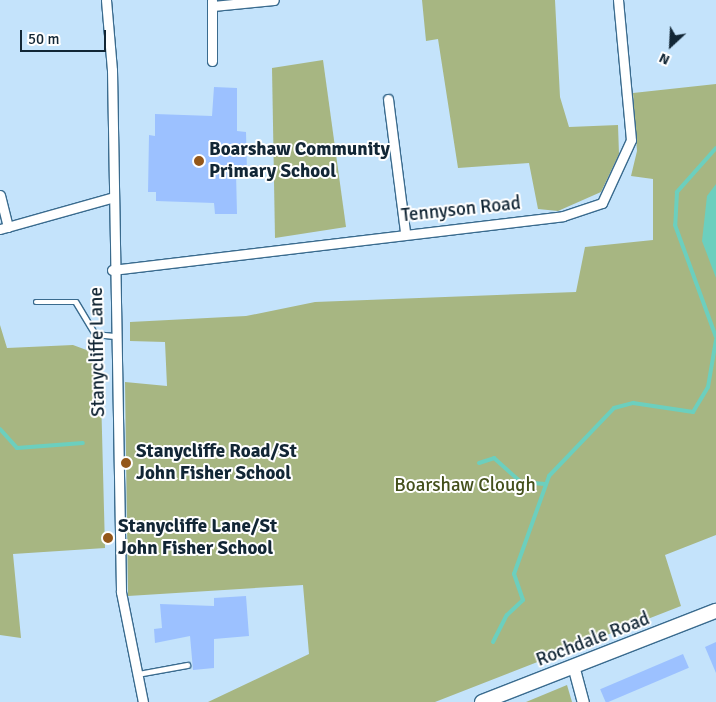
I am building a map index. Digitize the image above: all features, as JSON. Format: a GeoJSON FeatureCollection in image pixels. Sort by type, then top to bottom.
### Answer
{"type":"FeatureCollection","features":[{"type":"Feature","properties":{"kind":"main road","name":"Rochdale Road"},"geometry":{"type":"LineString","coordinates":[[482,702],[574,669],[716,611]]}},
{"type":"Feature","properties":{"kind":"street","name":"Stanycliffe Lane"},"geometry":{"type":"LineString","coordinates":[[106,0],[114,197],[112,270],[121,592],[143,702]]}},
{"type":"Feature","properties":{"kind":"street"},"geometry":{"type":"LineString","coordinates":[[212,61],[213,3],[274,0]]}},
{"type":"Feature","properties":{"kind":"street","name":"Tennyson Road"},"geometry":{"type":"LineString","coordinates":[[112,270],[405,232],[562,216],[602,204],[630,140],[618,0]]}},
{"type":"Feature","properties":{"kind":"street"},"geometry":{"type":"LineString","coordinates":[[388,99],[405,232]]}},
{"type":"Feature","properties":{"kind":"street"},"geometry":{"type":"LineString","coordinates":[[0,195],[4,228],[114,197]]}},
{"type":"Feature","properties":{"kind":"street"},"geometry":{"type":"LineString","coordinates":[[574,669],[583,702]]}},
{"type":"Feature","properties":{"kind":"lane"},"geometry":{"type":"LineString","coordinates":[[36,302],[76,302],[96,334],[114,336]]}},
{"type":"Feature","properties":{"kind":"lane"},"geometry":{"type":"LineString","coordinates":[[138,674],[187,666]]}},
{"type":"Feature","properties":{"kind":"green space"},"geometry":{"type":"Polygon","coordinates":[[[422,0],[555,0],[560,97],[569,127],[618,125],[619,154],[601,192],[558,211],[538,209],[529,163],[458,168],[438,39],[426,41],[422,0]]]}},
{"type":"Feature","properties":{"kind":"green space"},"geometry":{"type":"Polygon","coordinates":[[[323,60],[346,227],[275,238],[272,68],[323,60]]]}},
{"type":"Feature","properties":{"kind":"green space","name":"Boarshaw Clough"},"geometry":{"type":"Polygon","coordinates":[[[716,84],[716,535],[665,555],[681,606],[435,702],[208,702],[309,654],[303,585],[128,596],[125,382],[167,386],[165,342],[130,341],[130,322],[246,316],[315,302],[576,292],[585,247],[653,240],[653,179],[631,176],[637,151],[633,93],[716,84]]]}},
{"type":"Feature","properties":{"kind":"green space"},"geometry":{"type":"Polygon","coordinates":[[[0,325],[7,348],[73,345],[100,355],[105,548],[13,554],[21,638],[0,635],[0,325]]]}},
{"type":"Feature","properties":{"kind":"green space"},"geometry":{"type":"Polygon","coordinates":[[[567,685],[572,702],[526,702],[567,685]]]}},
{"type":"Feature","properties":{"kind":"shaded area"},"geometry":{"type":"Polygon","coordinates":[[[716,184],[716,278],[702,241],[707,196],[716,184]]]}},
{"type":"Feature","properties":{"kind":"building"},"geometry":{"type":"Polygon","coordinates":[[[214,87],[237,88],[237,131],[246,132],[247,172],[236,172],[237,214],[215,214],[214,203],[156,201],[156,192],[148,192],[149,135],[155,136],[155,114],[212,116],[214,87]]]}},
{"type":"Feature","properties":{"kind":"building"},"geometry":{"type":"Polygon","coordinates":[[[246,596],[249,636],[214,639],[214,668],[193,670],[190,636],[155,643],[154,629],[162,628],[160,604],[214,606],[214,598],[246,596]]]}},
{"type":"Feature","properties":{"kind":"building"},"geometry":{"type":"Polygon","coordinates":[[[716,642],[716,673],[705,647],[716,642]]]}},
{"type":"Feature","properties":{"kind":"building"},"geometry":{"type":"Polygon","coordinates":[[[683,654],[689,668],[608,702],[606,702],[600,689],[683,654]]]}},
{"type":"Feature","properties":{"kind":"waterway"},"geometry":{"type":"LineString","coordinates":[[716,148],[677,192],[675,225],[716,337]]}},
{"type":"Feature","properties":{"kind":"waterway"},"geometry":{"type":"LineString","coordinates":[[493,642],[507,615],[523,600],[514,574],[549,476],[614,408],[633,403],[693,412],[708,387],[716,340]]}},
{"type":"Feature","properties":{"kind":"waterway"},"geometry":{"type":"LineString","coordinates":[[0,429],[17,448],[83,443]]}},
{"type":"Feature","properties":{"kind":"waterway"},"geometry":{"type":"LineString","coordinates":[[479,463],[494,458],[521,482],[545,484]]}},
{"type":"Feature","properties":{"kind":"place","name":"Boarshaw Community Primary School"},"geometry":{"type":"Point","coordinates":[199,161]}},
{"type":"Feature","properties":{"kind":"place","name":"Stanycliffe Road/St John Fisher School"},"geometry":{"type":"Point","coordinates":[126,463]}},
{"type":"Feature","properties":{"kind":"place","name":"Stanycliffe Lane/St John Fisher School"},"geometry":{"type":"Point","coordinates":[108,538]}}]}
